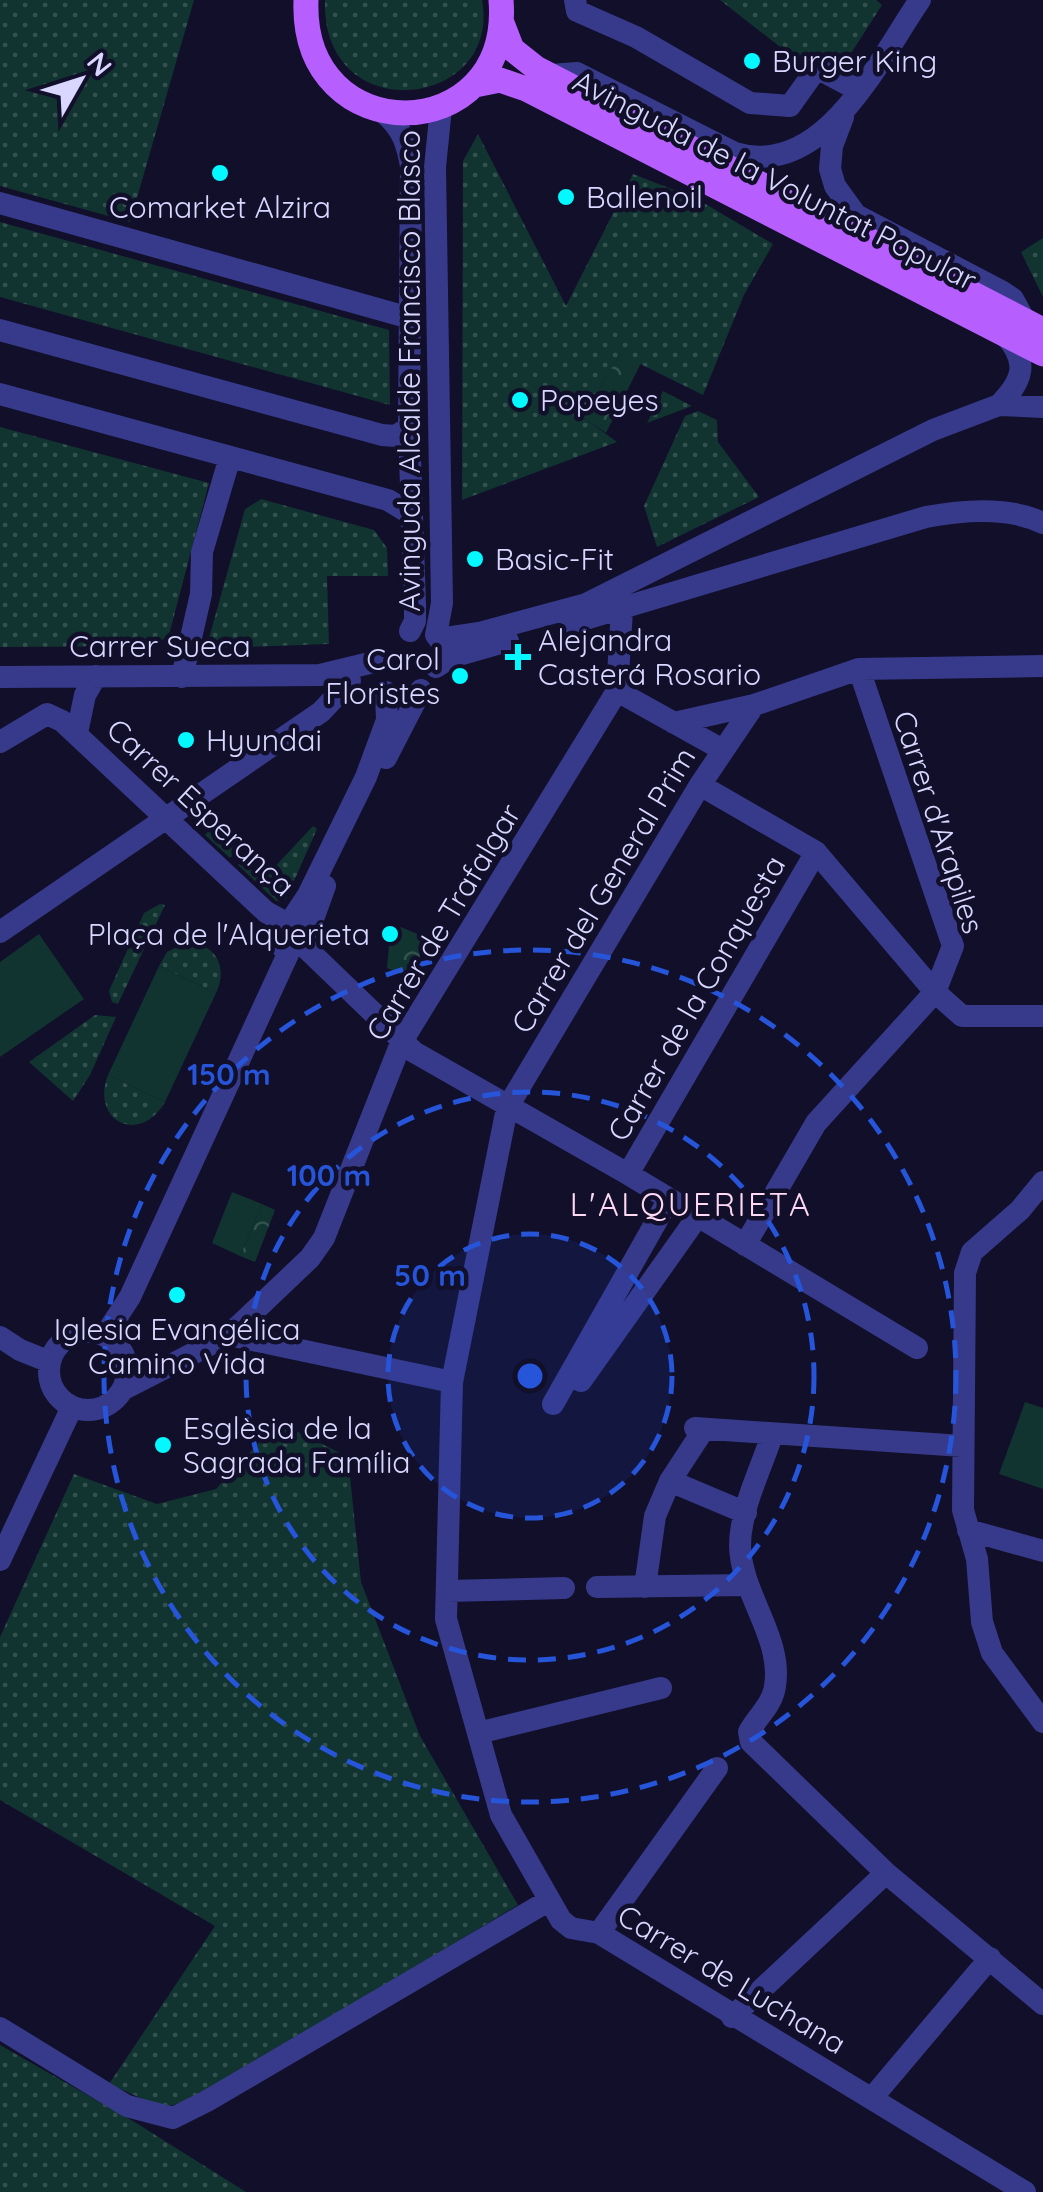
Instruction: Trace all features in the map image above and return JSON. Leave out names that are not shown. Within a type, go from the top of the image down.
[{"type":"main road","points":[[306,1],[306,32],[315,60],[332,84],[356,102],[384,113],[413,114],[441,108],[475,85],[494,56],[502,12]]},
{"type":"main road","name":"Avinguda de la Voluntat Popular","points":[[502,12],[512,49],[551,76],[1024,328],[1043,354]]},
{"type":"main road","name":"Avinguda de la Voluntat Popular","points":[[475,85],[500,80],[526,89],[1024,328]]},
{"type":"street","points":[[575,0],[577,11],[636,37],[750,103],[790,106],[817,68],[858,90]]},
{"type":"street","points":[[845,111],[920,0]]},
{"type":"street","name":"Avinguda de la Voluntat Popular","points":[[551,76],[577,73],[748,157],[775,156],[802,146],[817,138],[845,111]]},
{"type":"street","name":"Avinguda Alcalde Francisco Blasco","points":[[437,637],[442,603],[435,167],[441,108]]},
{"type":"street","name":"Avinguda de la Voluntat Popular","points":[[845,111],[832,146],[830,168],[834,186],[856,216],[1001,291],[1013,299],[1024,328]]},
{"type":"street","name":"Avinguda Alcalde Francisco Blasco","points":[[384,113],[406,140],[411,166],[410,428],[416,604],[410,631]]},
{"type":"street","points":[[0,204],[410,318]]},
{"type":"street","points":[[999,405],[1022,370],[1024,328]]},
{"type":"street","points":[[0,330],[367,431],[396,436],[410,428]]},
{"type":"street","points":[[0,394],[388,500],[412,514]]},
{"type":"street","points":[[105,1335],[130,1297],[366,777],[387,720],[382,660],[393,643],[422,628],[437,637],[466,636],[586,604],[934,430],[999,405],[1043,407]]},
{"type":"street","points":[[182,677],[201,594],[202,552],[230,457]]},
{"type":"street","points":[[296,936],[330,876],[421,690],[436,667],[452,656],[622,610],[926,517],[986,512],[1043,523]]},
{"type":"street","name":"Carrer de Trafalgar","points":[[126,1378],[159,1370],[230,1335],[310,1258],[324,1238],[402,1042],[616,691],[622,610]]},
{"type":"street","points":[[436,667],[437,637]]},
{"type":"street","name":"Carrer Sueca","points":[[320,676],[382,660]]},
{"type":"street","points":[[674,723],[754,704],[858,668],[1043,666]]},
{"type":"street","name":"Carrer d'Arapiles","points":[[746,1245],[816,1123],[935,992],[954,946],[858,668]]},
{"type":"street","name":"Carrer Esperança","points":[[96,676],[86,695],[78,733],[296,936],[402,1042],[507,1108],[628,1174],[917,1348]]},
{"type":"street","name":"Carrer Sueca","points":[[0,677],[320,676],[384,690]]},
{"type":"street","points":[[0,932],[321,712],[350,681]]},
{"type":"street","points":[[384,690],[397,700],[405,700],[421,690]]},
{"type":"street","points":[[616,691],[723,750]]},
{"type":"street","name":"Carrer del General Prim","points":[[507,1108],[700,785],[754,704]]},
{"type":"street","points":[[0,742],[47,714],[78,733]]},
{"type":"street","points":[[700,785],[816,852],[935,992],[962,1016],[1043,1016]]},
{"type":"street","name":"Carrer de la Conquesta","points":[[628,1174],[816,852]]},
{"type":"street","name":"Carrer de Luchana","points":[[507,1108],[452,1382],[446,1619],[501,1815],[548,1900],[571,1928],[599,1933],[1024,2192]]},
{"type":"street","points":[[1043,1182],[1020,1210],[972,1252],[968,1261],[962,1446],[962,1510],[977,1559],[985,1638],[1007,1676],[1043,1722]]},
{"type":"street","points":[[669,1199],[558,1404],[698,1216]]},
{"type":"street","points":[[71,1335],[105,1335],[121,1348],[126,1378],[116,1399],[96,1410],[72,1407],[53,1388],[50,1362],[61,1342],[71,1335]]},
{"type":"street","points":[[230,1335],[452,1382]]},
{"type":"street","points":[[0,1336],[20,1350],[50,1362]]},
{"type":"street","points":[[0,1560],[72,1407]]},
{"type":"street","points":[[644,1586],[655,1516],[700,1428],[962,1446]]},
{"type":"street","points":[[772,1435],[746,1513],[740,1546],[748,1585],[774,1652],[776,1686],[749,1732],[751,1742],[886,1873],[1043,2004]]},
{"type":"street","points":[[670,1481],[746,1513]]},
{"type":"street","points":[[968,1530],[1043,1551]]},
{"type":"street","points":[[597,1587],[748,1585]]},
{"type":"street","points":[[447,1590],[564,1588]]},
{"type":"street","points":[[478,1732],[661,1688]]},
{"type":"street","points":[[599,1933],[717,1768]]},
{"type":"street","points":[[732,2017],[886,1873]]},
{"type":"street","points":[[0,2028],[127,2106],[173,2118],[207,2102],[548,1900]]},
{"type":"street","points":[[872,2098],[990,1958]]},
{"type":"green space","points":[[0,0],[194,0],[130,222],[0,186]]},
{"type":"green space","points":[[325,0],[482,0],[481,37],[465,65],[440,83],[410,90],[378,86],[351,70],[331,42]]},
{"type":"green space","points":[[720,0],[876,0],[882,5],[830,86]]},
{"type":"green space","points":[[478,134],[566,306],[633,174],[697,199],[773,244],[744,295],[703,395],[620,354],[583,417],[617,442],[462,500],[463,161]]},
{"type":"green space","points":[[0,222],[389,330],[390,405],[0,297]]},
{"type":"green space","points":[[1043,238],[1043,297],[1021,252]]},
{"type":"green space","points":[[620,354],[641,363],[606,433],[583,417]]},
{"type":"green space","points":[[663,391],[692,406],[647,423]]},
{"type":"green space","points":[[698,411],[717,420],[718,442],[759,497],[657,547],[644,506],[685,416]]},
{"type":"green space","points":[[0,427],[209,483],[169,635],[154,646],[0,647]]},
{"type":"green space","points":[[261,499],[374,530],[387,548],[388,576],[327,576],[329,644],[219,648],[209,638],[245,509]]},
{"type":"green space","points":[[214,825],[239,849],[230,858],[205,835]]},
{"type":"green space","points":[[313,826],[317,829],[286,899],[276,901],[238,865],[247,856],[268,874]]},
{"type":"green space","points":[[165,905],[118,1004],[112,1002],[109,991],[144,913]]},
{"type":"green space","points":[[391,923],[422,936],[417,980],[387,968]]},
{"type":"green space","points":[[39,934],[84,999],[0,1057],[0,962]]},
{"type":"green space","points":[[187,942],[206,947],[217,959],[221,975],[216,993],[159,966],[167,952]]},
{"type":"green space","points":[[159,966],[216,993],[165,1102],[108,1075]]},
{"type":"green space","points":[[95,1015],[116,1017],[90,1075],[73,1101],[29,1062]]},
{"type":"green space","points":[[108,1075],[165,1102],[143,1123],[120,1122],[106,1105]]},
{"type":"green space","points":[[232,1192],[262,1204],[240,1256],[212,1243]]},
{"type":"green space","points":[[262,1204],[275,1210],[255,1262],[240,1256]]},
{"type":"green space","points":[[1025,1402],[1043,1408],[1043,1489],[999,1474]]},
{"type":"green space","points":[[278,1422],[348,1457],[361,1582],[420,1736],[518,1905],[199,2097],[163,2108],[109,2084],[215,1926],[0,1800],[0,1637],[74,1474],[157,1504],[216,1489]]},
{"type":"green space","points":[[0,2045],[133,2121],[246,2192],[0,2192]]},
{"type":"place","name":"Burger King","points":[[752,61]]},
{"type":"place","name":"Comarket Alzira","points":[[220,173]]},
{"type":"place","name":"Ballenoil","points":[[566,197]]},
{"type":"place","name":"Popeyes","points":[[520,400]]},
{"type":"place","name":"Basic-Fit","points":[[475,559]]},
{"type":"place","name":"Alejandra Casterá Rosario","points":[[518,657]]},
{"type":"place","name":"Carol Floristes","points":[[460,676]]},
{"type":"place","name":"Hyundai","points":[[186,740]]},
{"type":"place","name":"Plaça de l'Alquerieta","points":[[390,934]]},
{"type":"place","name":"Iglesia Evangélica Camino Vida","points":[[177,1295]]},
{"type":"place","name":"Esglèsia de la Sagrada Família","points":[[163,1445]]},
{"type":"district","name":"L'ALQUERIETA","points":[[691,1204]]}]
